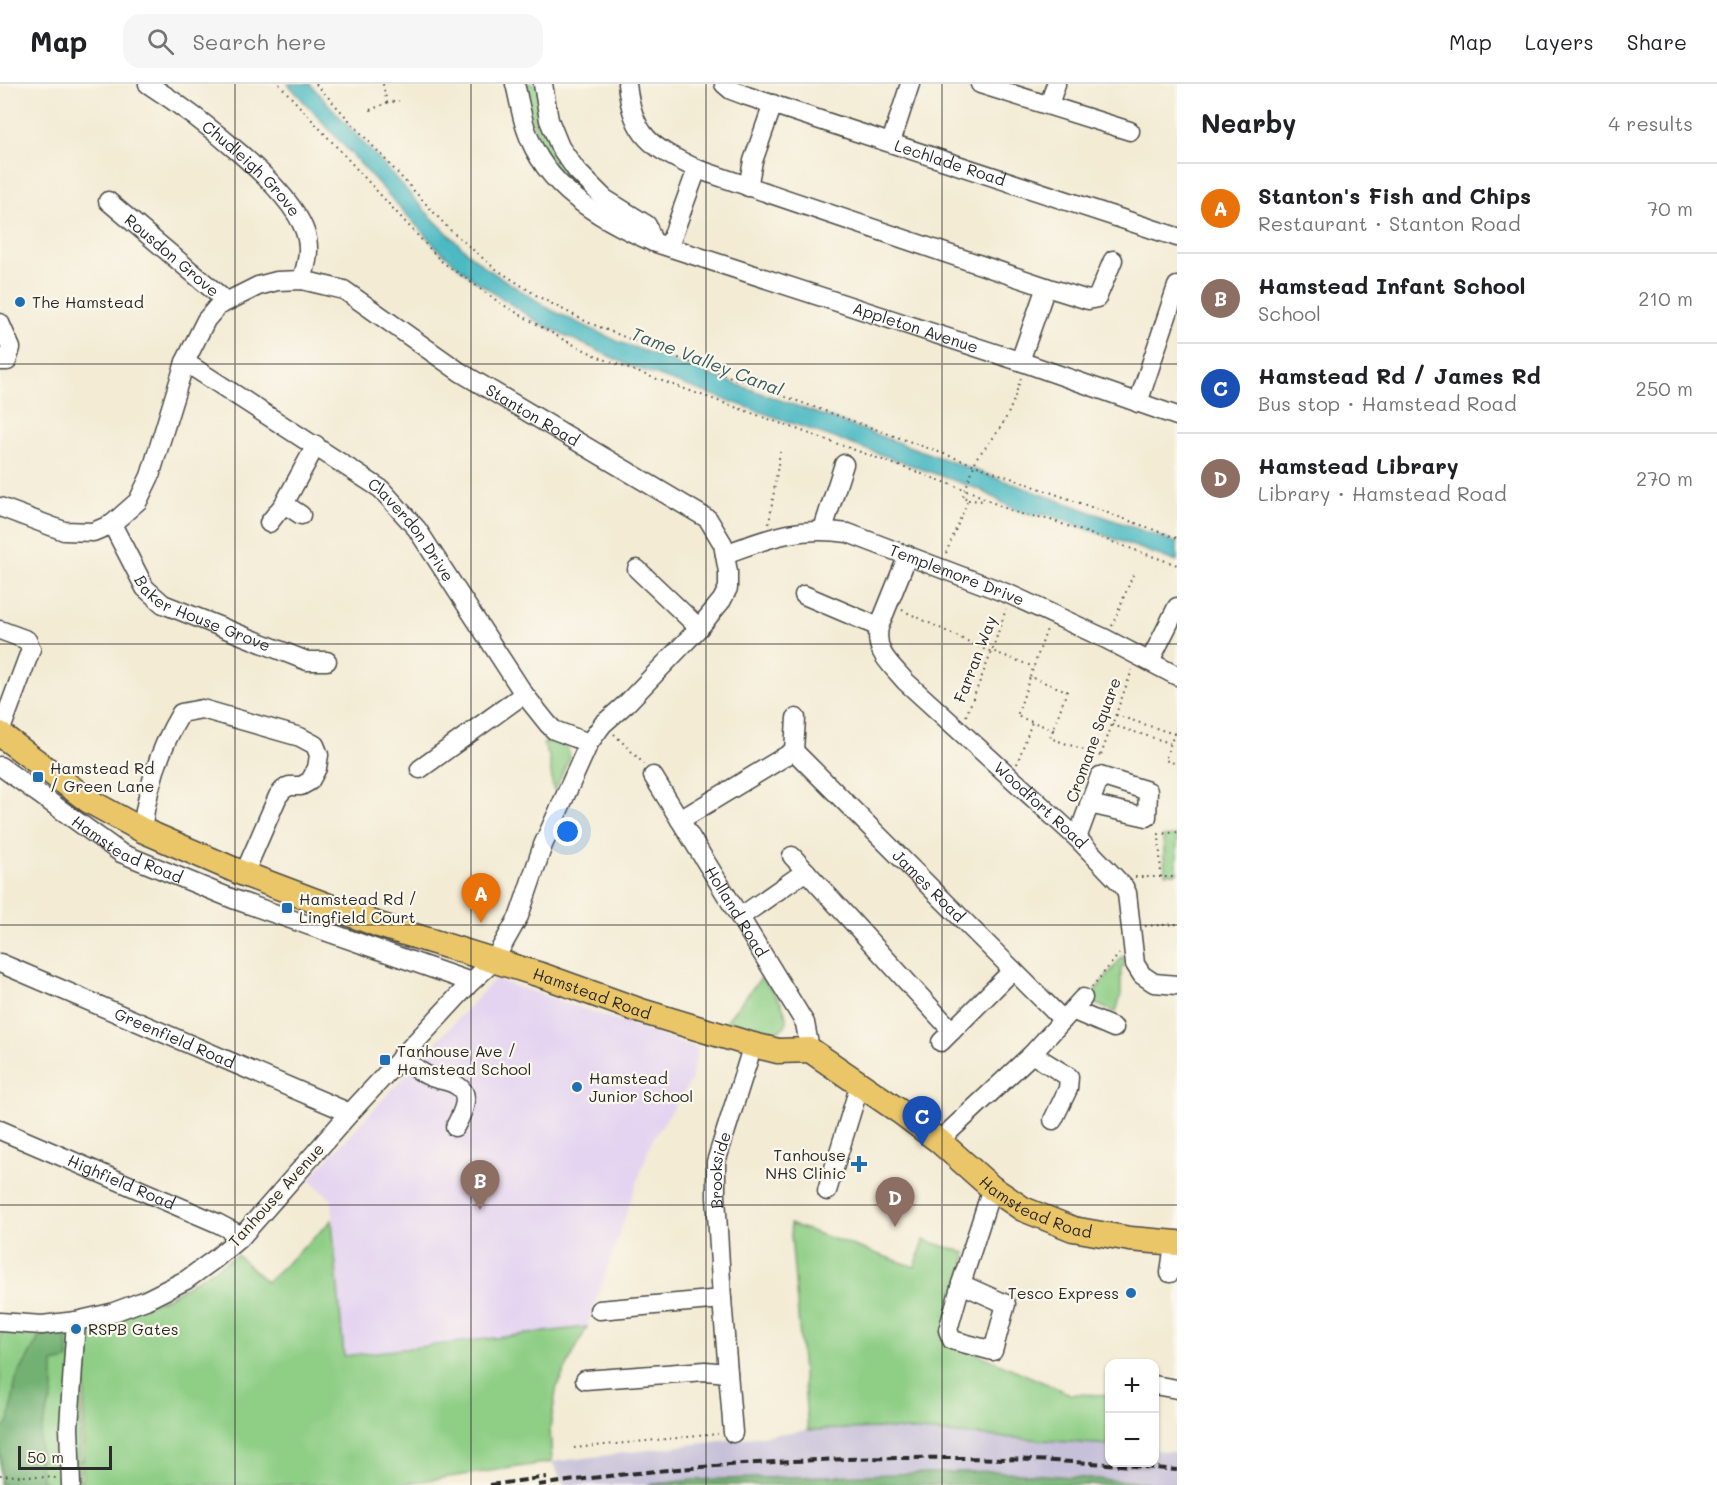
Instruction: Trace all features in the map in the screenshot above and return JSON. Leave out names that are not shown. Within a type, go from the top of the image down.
[{"type":"main road","name":"Hamstead Road","points":[[0,733],[89,801],[142,830],[244,874],[379,926],[544,976],[641,1011],[753,1045],[778,1051],[810,1050],[939,1142],[992,1188],[1023,1209],[1073,1229],[1130,1239],[1175,1243]]},
{"type":"street","name":"Chudleigh Grove","points":[[148,84],[241,153],[298,216],[307,237],[309,254],[302,280]]},
{"type":"street","name":"Appleton Avenue","points":[[515,84],[525,129],[534,149],[563,188],[583,206],[617,227],[661,244],[1022,362],[1177,416]]},
{"type":"street","points":[[543,84],[549,120],[566,155],[605,199],[646,225],[661,244],[698,169]]},
{"type":"street","points":[[627,84],[631,111],[641,133],[657,148],[698,169],[1088,300],[1097,298],[1113,260]]},
{"type":"street","name":"Lechlade Road","points":[[724,84],[731,90],[1177,237]]},
{"type":"street","points":[[891,142],[910,84]]},
{"type":"street","points":[[980,84],[1130,131]]},
{"type":"street","points":[[1049,105],[1056,84]]},
{"type":"street","points":[[748,187],[753,161],[773,104]]},
{"type":"street","name":"Rousdon Grove","points":[[117,201],[226,301]]},
{"type":"street","name":"Stanton Road","points":[[0,507],[64,531],[93,532],[112,524],[138,501],[150,476],[185,362],[206,320],[218,306],[226,301],[277,281],[302,280],[344,290],[460,372],[708,519],[718,534],[725,554],[728,588],[722,600],[699,628],[627,703],[603,724],[589,743],[543,845],[519,916],[493,962]]},
{"type":"street","points":[[1138,403],[1177,286]]},
{"type":"street","points":[[1022,362],[1046,287]]},
{"type":"street","points":[[0,323],[11,348],[6,361],[0,361]]},
{"type":"street","name":"Claverdon Drive","points":[[185,362],[381,489],[417,529],[524,694],[554,730],[589,743]]},
{"type":"street","points":[[269,523],[284,504],[316,445]]},
{"type":"street","points":[[823,529],[844,464]]},
{"type":"street","points":[[284,504],[301,515]]},
{"type":"street","name":"Baker House Grove","points":[[112,524],[145,588],[163,604],[308,661],[327,661]]},
{"type":"street","name":"Templemore Drive","points":[[725,554],[767,539],[800,531],[823,529],[855,535],[1011,595],[1106,639],[1177,676]]},
{"type":"street","points":[[804,595],[879,627],[908,555]]},
{"type":"street","points":[[640,580],[699,628]]},
{"type":"street","points":[[1144,659],[1177,607]]},
{"type":"street","name":"Woodfort Road","points":[[879,627],[877,640],[882,654],[905,681],[1077,838],[1124,887]]},
{"type":"street","points":[[0,630],[27,640],[31,649],[0,733]]},
{"type":"street","points":[[426,759],[524,694]]},
{"type":"street","points":[[142,830],[155,774],[173,727],[181,713],[202,709],[300,737],[315,745],[319,755],[317,768],[310,781],[302,786],[289,786],[278,796],[244,874]]},
{"type":"street","points":[[680,820],[794,751],[796,718]]},
{"type":"street","name":"James Road","points":[[794,751],[1013,970],[1073,1009]]},
{"type":"street","name":"Hamstead Road","points":[[0,766],[121,853],[233,899],[471,982]]},
{"type":"street","name":"Holland Road","points":[[654,776],[805,1023],[810,1050]]},
{"type":"street","points":[[1077,838],[1089,804]]},
{"type":"street","points":[[792,856],[947,1037],[1013,970]]},
{"type":"street","points":[[743,915],[806,872]]},
{"type":"street","points":[[1124,887],[1127,893],[1136,964],[1142,975],[1154,983],[1177,985]]},
{"type":"street","name":"Tanhouse Avenue","points":[[0,1322],[42,1325],[76,1321],[128,1307],[186,1280],[242,1236],[401,1056],[493,962]]},
{"type":"street","name":"Greenfield Road","points":[[0,963],[350,1113]]},
{"type":"street","points":[[939,1142],[1032,1054],[1073,1009],[1114,1028]]},
{"type":"street","name":"Brookside","points":[[733,1433],[722,1299],[716,1162],[753,1045]]},
{"type":"street","points":[[1032,1054],[1069,1077],[1068,1089],[1053,1120]]},
{"type":"street","points":[[401,1056],[421,1072],[457,1085],[464,1093],[466,1099],[455,1127]]},
{"type":"street","points":[[827,1191],[860,1084]]},
{"type":"street","name":"Highfield Road","points":[[0,1130],[217,1223],[242,1236]]},
{"type":"street","points":[[961,1284],[992,1188]]},
{"type":"street","points":[[1170,1273],[1175,1243]]},
{"type":"street","points":[[609,1303],[722,1299]]},
{"type":"street","points":[[71,1481],[69,1427],[76,1321]]},
{"type":"street","points":[[585,1380],[705,1371],[728,1373]]},
{"type":"street","points":[[1159,1386],[1177,1389]]},
{"type":"path","points":[[279,84],[441,261],[500,303],[562,339],[601,358],[961,488],[1006,509],[1032,518],[1048,519],[1177,565]]},
{"type":"path","points":[[316,84],[449,229],[493,267],[539,297],[587,322],[667,354],[1177,538]]},
{"type":"path","points":[[383,84],[387,103]]},
{"type":"path","points":[[370,110],[399,101]]},
{"type":"path","points":[[989,501],[968,500],[963,496],[977,458],[999,433],[1012,408],[1022,362]]},
{"type":"path","points":[[767,539],[780,452]]},
{"type":"path","points":[[940,567],[968,500]]},
{"type":"path","points":[[1106,639],[1133,575]]},
{"type":"path","name":"Farran Way","points":[[960,730],[992,651],[1011,595]]},
{"type":"path","points":[[889,604],[924,618],[988,651],[1034,667]]},
{"type":"path","points":[[1030,677],[1067,691],[1054,729],[1017,716],[1030,677],[1052,614]]},
{"type":"path","name":"Cromane Square","points":[[1054,729],[1050,738],[1101,756],[1116,714],[1144,659]]},
{"type":"path","points":[[1116,714],[1174,734]]},
{"type":"path","points":[[1012,779],[1032,722]]},
{"type":"path","points":[[603,724],[637,755],[654,776]]},
{"type":"path","points":[[1112,725],[1171,743]]},
{"type":"path","points":[[1177,726],[1165,760],[1177,764]]},
{"type":"path","points":[[1161,877],[1159,834],[1177,832]]},
{"type":"path","points":[[1124,887],[1134,877],[1177,877]]},
{"type":"path","points":[[1073,1009],[1131,932],[1177,924]]},
{"type":"path","points":[[574,1448],[733,1433]]},
{"type":"path","points":[[0,1475],[71,1481]]},
{"type":"shaded area","points":[[495,979],[697,1048],[691,1081],[651,1142],[587,1327],[344,1356],[332,1200],[309,1179]]},
{"type":"shaded area","points":[[879,1428],[1105,1445],[1105,1467],[1159,1467],[1159,1450],[1177,1452],[1177,1484],[993,1471],[693,1480],[646,1485],[564,1485],[552,1462],[808,1430]]},
{"type":"green space","points":[[521,84],[539,84],[562,158],[638,224],[578,192],[553,165],[538,140]]},
{"type":"green space","points":[[552,740],[567,746],[570,757],[555,790],[549,756],[543,744]]},
{"type":"green space","points":[[1177,836],[1177,873],[1165,873],[1163,837]]},
{"type":"green space","points":[[1123,956],[1125,966],[1121,968],[1121,994],[1116,1013],[1094,1003],[1088,1012],[1081,1008]]},
{"type":"green space","points":[[761,978],[779,1000],[785,1013],[785,1026],[772,1032],[764,1033],[749,1029],[727,1020]]},
{"type":"green space","points":[[332,1220],[344,1356],[587,1327],[557,1386],[550,1428],[552,1462],[394,1485],[82,1485],[87,1327],[167,1298],[237,1255],[267,1282]]},
{"type":"green space","points":[[790,1224],[915,1267],[924,1240],[966,1253],[948,1341],[1070,1394],[1105,1395],[1105,1445],[879,1428],[808,1430]]},
{"type":"green space","points":[[0,1328],[40,1336],[67,1329],[81,1329],[83,1368],[79,1485],[0,1485]]},
{"type":"green space","points":[[67,1329],[68,1360],[53,1363],[53,1394],[40,1434],[39,1459],[42,1479],[52,1485],[0,1485],[0,1431],[9,1422],[16,1379],[40,1336]]},
{"type":"green space","points":[[993,1471],[1177,1485],[646,1485],[693,1480]]},
{"type":"water","points":[[288,84],[310,84],[430,216],[467,252],[486,268],[551,310],[619,342],[1177,543],[1177,562],[1049,515],[1020,511],[981,490],[628,365],[541,324],[474,280],[436,247]]},
{"type":"railway","points":[[538,1485],[697,1467],[857,1459],[1017,1459],[1177,1470]]},
{"type":"railway","points":[[490,1485],[547,1477]]},
{"type":"place","name":"The Hamstead","points":[[20,302]]},
{"type":"place","name":"Hamstead Rd / Green Lane","points":[[38,777]]},
{"type":"place","name":"Hamstead Rd / Lingfield Court","points":[[287,908]]},
{"type":"place","name":"Stanton's Fish and Chips","points":[[481,923]]},
{"type":"place","name":"Tanhouse Ave / Hamstead School","points":[[385,1060]]},
{"type":"place","name":"Hamstead Junior School","points":[[577,1087]]},
{"type":"place","name":"Hamstead Rd / James Rd","points":[[922,1146]]},
{"type":"place","name":"Tanhouse NHS Clinic","points":[[859,1164]]},
{"type":"place","name":"Hamstead Infant School","points":[[480,1210]]},
{"type":"place","name":"Hamstead Library","points":[[895,1227]]},
{"type":"place","name":"Tesco Express","points":[[1131,1293]]},
{"type":"place","name":"RSPB Gates","points":[[76,1329]]},
{"type":"water label","name":"Tame Valley Canal","points":[[707,362]]}]
